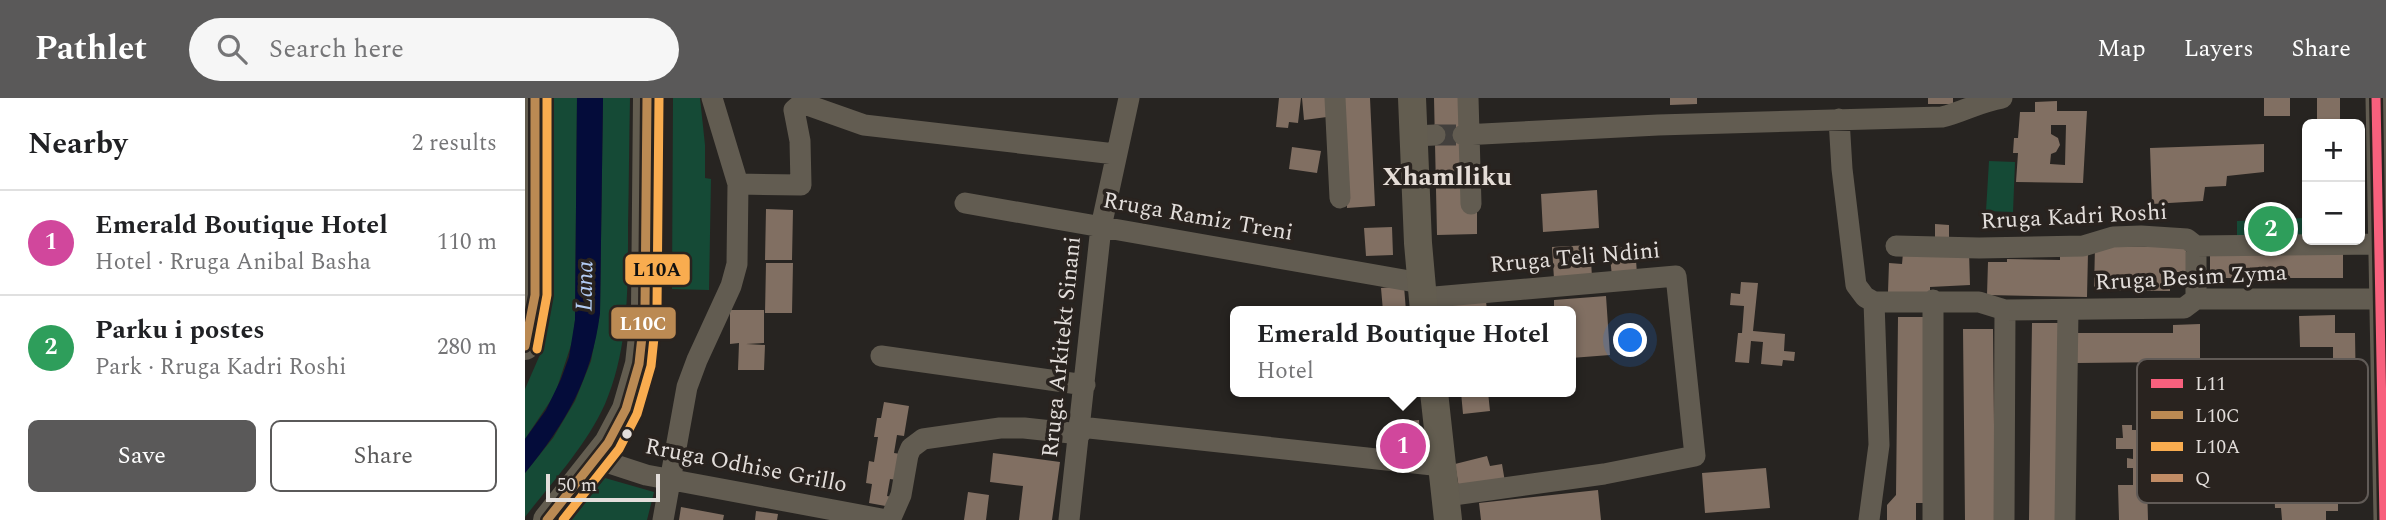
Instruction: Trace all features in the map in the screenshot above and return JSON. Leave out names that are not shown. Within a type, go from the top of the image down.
[{"type":"main road","points":[[525,346],[535,295],[535,98]]},
{"type":"main road","points":[[547,520],[597,459],[618,427],[633,388],[643,338],[647,98]]},
{"type":"main road","points":[[1412,98],[1424,136],[1422,298]]},
{"type":"main road","points":[[1435,397],[1447,508]]},
{"type":"street","points":[[663,520],[687,387],[731,286],[737,264],[737,184],[712,98]]},
{"type":"street","name":"Rruga Arkitekt Sinani","points":[[1069,520],[1101,227],[1129,98]]},
{"type":"street","points":[[1335,98],[1340,198]]},
{"type":"street","points":[[1468,98],[1466,135],[1471,204]]},
{"type":"street","points":[[1466,135],[1839,119],[1905,107],[1942,117],[1963,112],[1988,100],[2002,98]]},
{"type":"street","points":[[2379,100],[2378,244],[2384,520]]},
{"type":"street","points":[[737,184],[801,185],[800,141],[794,117],[794,110],[801,103],[864,125],[1115,154]]},
{"type":"street","points":[[1839,119],[1842,169],[1856,285],[1865,297],[1874,302],[1933,300],[1933,520]]},
{"type":"street","name":"Rruga Ramiz Treni","points":[[965,203],[1101,227],[1422,298]]},
{"type":"street","name":"Rruga Kadri Roshi","points":[[1896,246],[2083,246],[2113,237],[2141,236],[2187,239],[2196,246],[2378,244]]},
{"type":"street","points":[[2196,246],[2196,299]]},
{"type":"street","name":"Rruga Teli Ndini","points":[[1422,298],[1676,276],[1695,456],[1447,508]]},
{"type":"street","name":"Rruga Besim Zyma","points":[[1933,300],[1979,302],[2005,310],[2068,310],[2183,308],[2196,299],[2379,299]]},
{"type":"street","points":[[1870,520],[1879,444],[1874,302]]},
{"type":"street","points":[[2004,520],[2005,310]]},
{"type":"street","points":[[2065,520],[2068,310]]},
{"type":"street","points":[[881,356],[1085,385]]},
{"type":"street","name":"Rruga Odhise Grillo","points":[[597,459],[646,475],[833,515],[889,520],[901,495],[911,448],[923,439],[1000,428],[1080,430],[1442,466]]},
{"type":"green space","points":[[552,98],[577,98],[575,320],[573,339],[555,394],[525,439],[525,389],[542,350],[550,289]]},
{"type":"green space","points":[[603,98],[630,98],[627,294],[619,361],[605,404],[588,434],[525,517],[525,473],[553,438],[575,401],[591,361],[600,313]]},
{"type":"green space","points":[[673,98],[700,98],[705,178],[711,179],[709,290],[672,289]]},
{"type":"green space","points":[[1989,161],[2015,162],[2013,212],[1986,211]]},
{"type":"green space","points":[[2302,218],[2302,237],[2237,239],[2237,221]]},
{"type":"green space","points":[[605,478],[654,492],[647,520],[571,520]]},
{"type":"water","name":"Lana","points":[[577,98],[603,98],[600,313],[591,358],[575,399],[553,436],[525,473],[525,439],[546,410],[561,379],[569,357],[575,320]]},
{"type":"building","points":[[1279,98],[1301,98],[1298,123],[1289,122],[1288,128],[1276,127]]},
{"type":"building","points":[[1302,98],[1326,98],[1327,117],[1304,120]]},
{"type":"building","points":[[1342,98],[1370,98],[1375,206],[1347,208]]},
{"type":"building","points":[[1434,98],[1462,98],[1477,212],[1477,234],[1437,235]]},
{"type":"building","points":[[1670,98],[1697,98],[1697,104],[1670,105]]},
{"type":"building","points":[[1928,98],[1953,98],[1953,104],[1928,104]]},
{"type":"building","points":[[2264,98],[2290,98],[2290,116],[2264,116]]},
{"type":"building","points":[[2317,98],[2340,98],[2340,119],[2317,119]]},
{"type":"building","points":[[2057,101],[2057,111],[2087,111],[2083,183],[2016,182],[2018,153],[2013,153],[2014,138],[2018,138],[2020,112],[2035,112],[2035,102]],"holes":[[[2051,125],[2066,125],[2065,165],[2050,164],[2051,154],[2056,152],[2060,145],[2058,138],[2051,134]]]},
{"type":"building","points":[[2264,144],[2264,172],[2227,176],[2226,186],[2205,187],[2203,201],[2152,204],[2150,148]]},
{"type":"building","points":[[1292,147],[1321,151],[1317,173],[1289,169]]},
{"type":"building","points":[[1597,190],[1599,228],[1543,232],[1541,194]]},
{"type":"building","points":[[766,209],[793,210],[792,260],[765,260]]},
{"type":"building","points":[[1935,224],[1949,225],[1949,240],[1935,240]]},
{"type":"building","points":[[1392,227],[1393,255],[1366,256],[1364,228]]},
{"type":"building","points":[[1590,245],[1592,277],[1554,279],[1552,247]]},
{"type":"building","points":[[1635,246],[1637,274],[1612,276],[1609,248]]},
{"type":"building","points":[[2095,246],[2186,247],[2186,272],[2170,272],[2170,291],[2094,290]]},
{"type":"building","points":[[1969,250],[1970,285],[1930,287],[1930,294],[1888,292],[1889,263],[1902,264],[1903,253]]},
{"type":"building","points":[[2060,253],[2088,253],[2087,297],[1987,295],[1988,262],[2007,262],[2007,259],[2060,260]]},
{"type":"building","points":[[2343,254],[2343,278],[2210,278],[2210,255]]},
{"type":"building","points":[[766,263],[793,263],[792,313],[765,313]]},
{"type":"building","points":[[1741,282],[1758,283],[1753,331],[1785,334],[1784,351],[1795,352],[1794,361],[1783,360],[1782,366],[1761,364],[1763,342],[1751,341],[1749,363],[1735,362],[1738,333],[1742,333],[1744,306],[1730,305],[1731,293],[1740,294]]},
{"type":"building","points":[[1404,286],[1406,306],[1383,306],[1381,288]]},
{"type":"building","points":[[1606,296],[1610,355],[1576,358],[1576,306],[1554,306],[1554,300]]},
{"type":"building","points":[[1486,301],[1486,306],[1452,306]]},
{"type":"building","points":[[730,310],[764,310],[764,343],[746,344],[765,345],[764,370],[738,370],[739,343],[730,344]]},
{"type":"building","points":[[2335,315],[2335,333],[2355,333],[2355,359],[2333,359],[2333,347],[2300,347],[2299,316]]},
{"type":"building","points":[[1898,317],[1929,317],[1927,503],[1916,503],[1916,520],[1887,520],[1887,505],[1896,495]]},
{"type":"building","points":[[2032,323],[2059,323],[2062,520],[2029,520]]},
{"type":"building","points":[[2200,324],[2200,359],[2077,363],[2077,333],[2173,333],[2173,325]]},
{"type":"building","points":[[1963,329],[1993,329],[1995,520],[1965,520]]},
{"type":"building","points":[[1461,397],[1489,397],[1490,411],[1463,414]]},
{"type":"building","points":[[884,402],[909,406],[904,436],[897,435],[894,453],[901,454],[897,480],[890,479],[887,496],[892,497],[891,507],[869,503],[872,484],[866,483],[869,461],[874,462],[878,437],[874,437],[877,418],[881,418]]},
{"type":"building","points":[[1419,420],[1421,455],[1387,457],[1386,433],[1399,432],[1398,422]]},
{"type":"building","points":[[2122,425],[2132,425],[2132,430],[2137,430],[2137,503],[2148,503],[2148,520],[2119,520],[2118,485],[2133,485],[2133,468],[2127,468],[2127,458],[2133,459],[2133,449],[2116,449],[2116,438],[2123,438]]},
{"type":"building","points":[[993,453],[1060,462],[1052,520],[1019,520],[1023,486],[990,482]]},
{"type":"building","points":[[1487,456],[1490,466],[1502,464],[1505,482],[1459,488],[1455,464]]},
{"type":"building","points":[[1766,468],[1770,508],[1705,513],[1702,473]]},
{"type":"building","points":[[1598,490],[1601,520],[1481,520],[1479,503]]},
{"type":"building","points":[[968,492],[989,495],[986,520],[964,520]]},
{"type":"building","points":[[2275,503],[2360,503],[2338,504],[2338,511],[2326,511],[2326,520],[2282,520],[2281,508],[2275,508]]},
{"type":"building","points":[[681,507],[724,515],[723,520],[679,520]]},
{"type":"building","points":[[756,511],[778,514],[777,520],[755,520]]},
{"type":"tunnel","points":[[1435,135],[1463,135]]},
{"type":"transit line","name":"L10C","points":[[525,346],[535,295],[535,98]]},
{"type":"transit line","name":"L10A","points":[[537,349],[547,295],[547,98]]},
{"type":"transit line","name":"L10C","points":[[547,520],[608,443],[626,409],[639,364],[645,309],[647,98]]},
{"type":"transit line","name":"L10A","points":[[563,520],[619,449],[637,414],[651,366],[657,309],[659,98]]},
{"type":"transit line","name":"Q","points":[[2376,98],[2384,520]]},
{"type":"place","name":"Parku i postes","points":[[2271,229]]},
{"type":"place","name":"Emerald Boutique Hotel","points":[[1403,446]]},
{"type":"district","name":"Xhamlliku","points":[[1447,177]]}]
